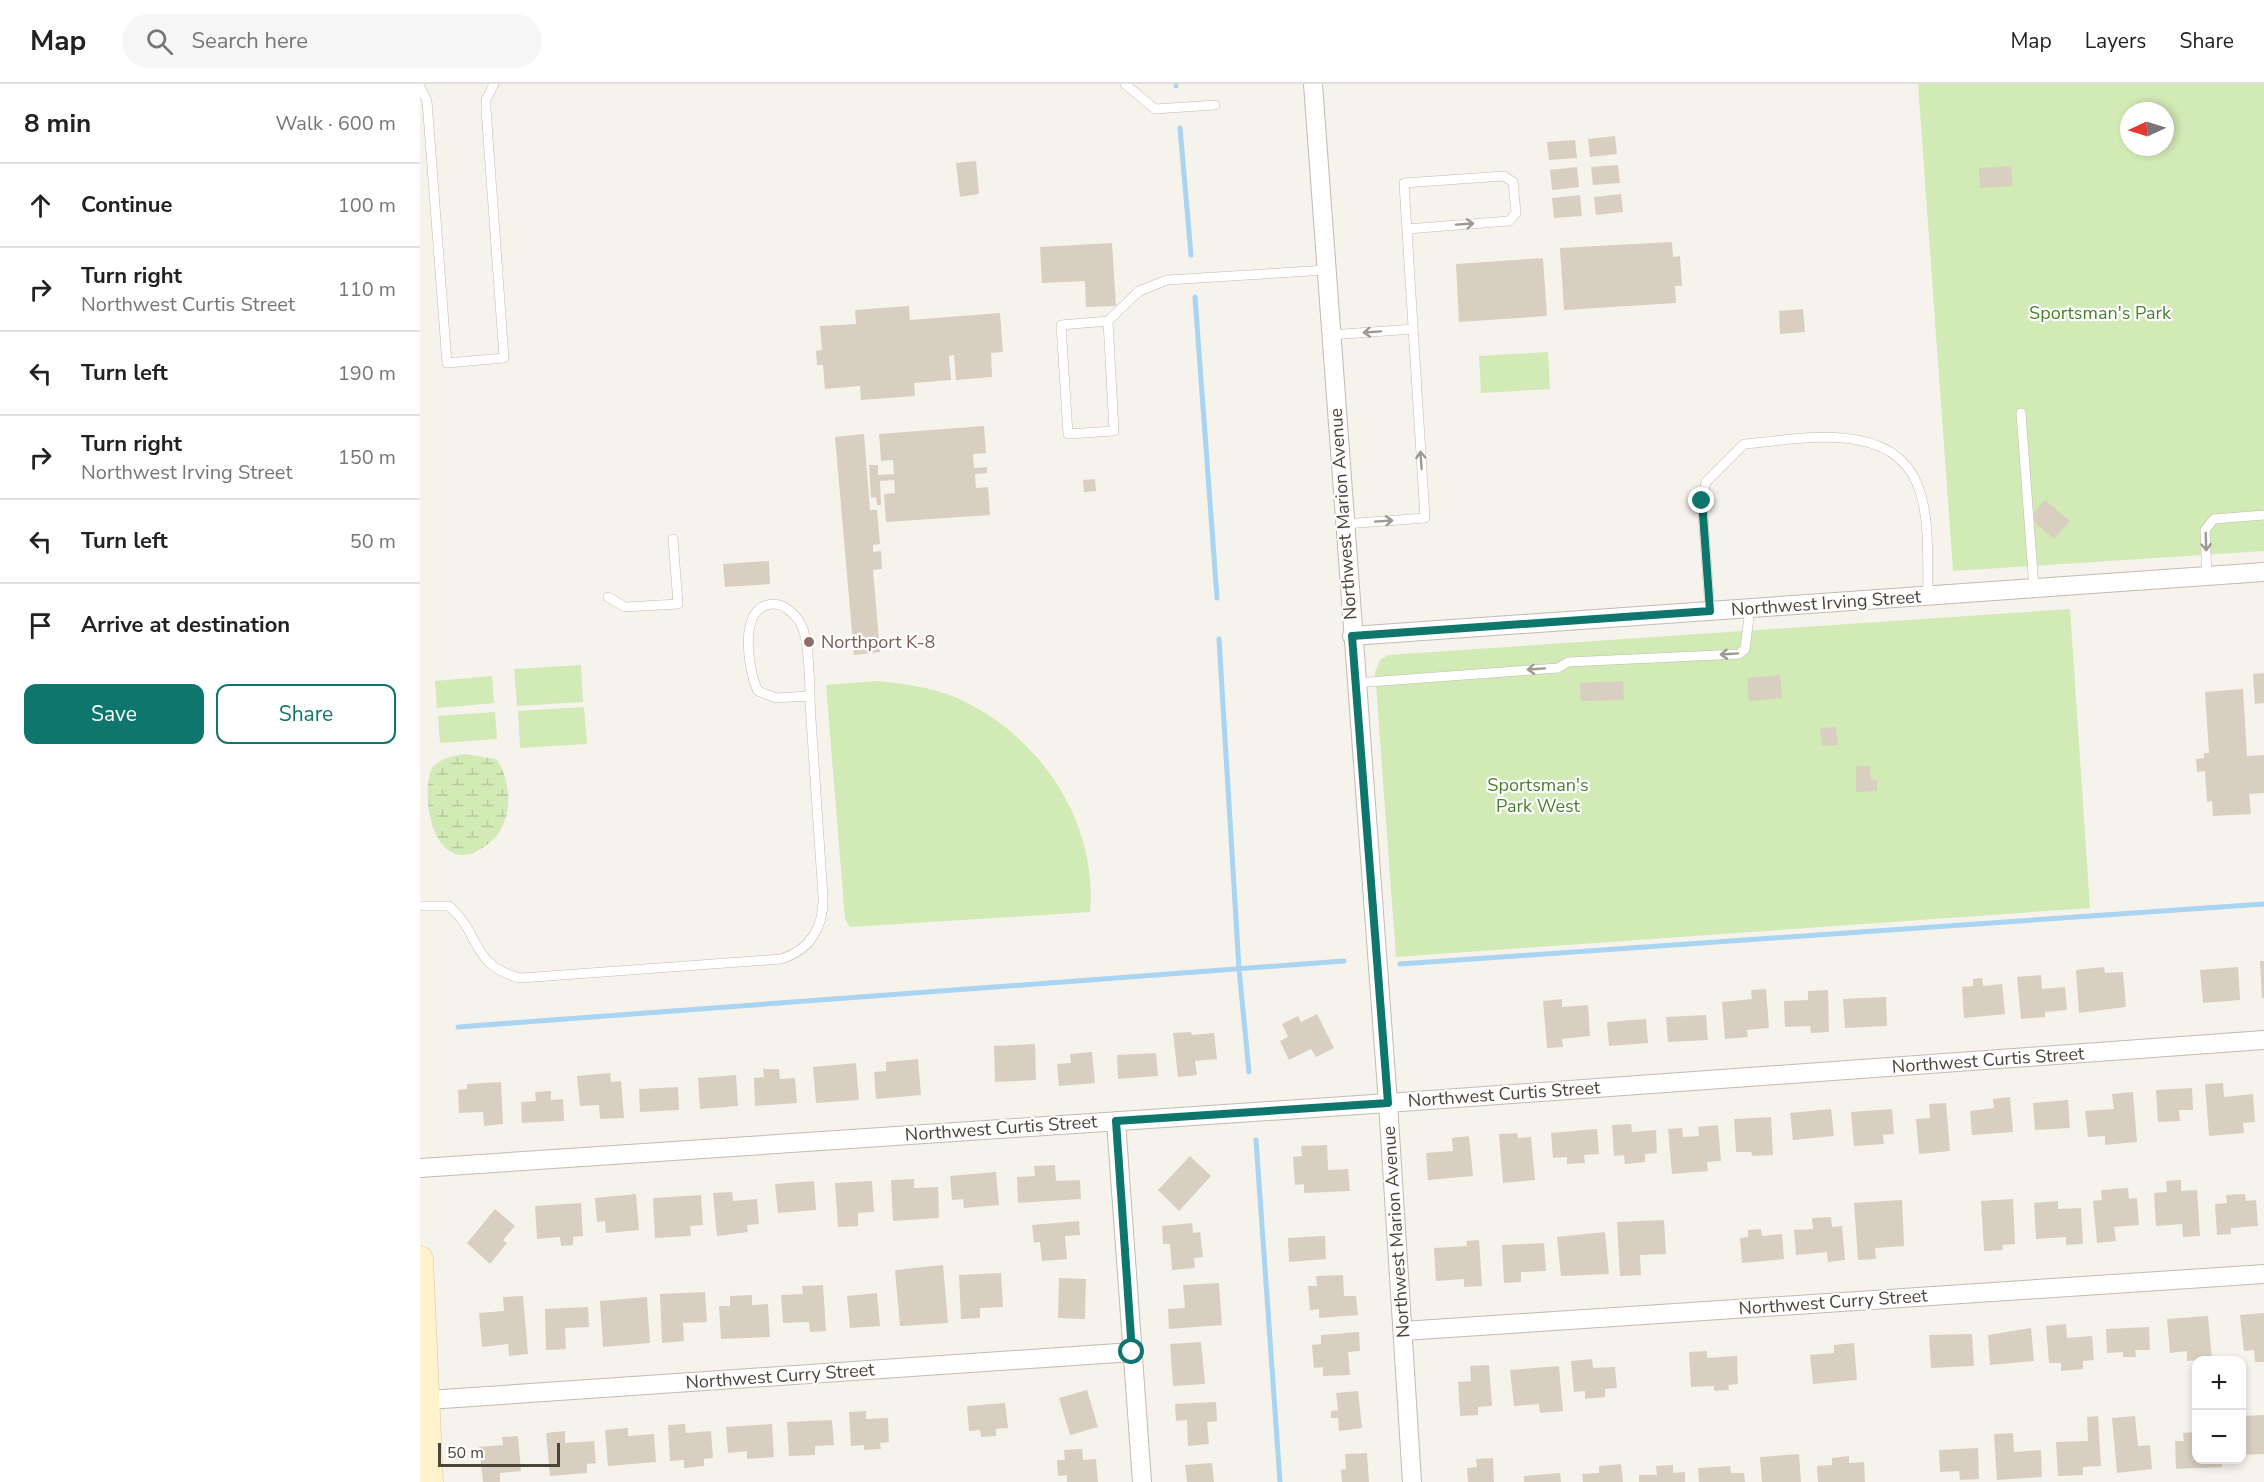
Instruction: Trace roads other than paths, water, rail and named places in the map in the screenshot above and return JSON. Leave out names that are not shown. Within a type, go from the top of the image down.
[{"type":"street","name":"Northwest Marion Avenue","points":[[1313,84],[1355,683],[1388,1103],[1412,1482]]},
{"type":"street","name":"Northwest Irving Street","points":[[1352,636],[2264,572]]},
{"type":"street","name":"Northwest Curtis Street","points":[[420,1168],[1388,1103],[2264,1040]]},
{"type":"street","points":[[1116,1121],[1142,1482]]},
{"type":"street","points":[[420,1258],[430,1482]]},
{"type":"street","name":"Northwest Curry Street","points":[[1402,1331],[2264,1274]]},
{"type":"street","name":"Northwest Curry Street","points":[[428,1400],[1132,1352]]},
{"type":"lane","points":[[420,87],[427,101],[447,363],[504,358],[486,109],[486,100],[494,84]]},
{"type":"lane","points":[[1125,84],[1155,109],[1215,105]]},
{"type":"lane","points":[[1344,524],[1425,518],[1404,183],[1504,176],[1513,182],[1516,213],[1509,221],[1407,229]]},
{"type":"lane","points":[[1108,321],[1114,431],[1068,434],[1061,325],[1108,321],[1139,291],[1167,280],[1326,270]]},
{"type":"lane","points":[[1330,335],[1413,329]]},
{"type":"lane","points":[[2021,413],[2034,588]]},
{"type":"lane","points":[[1710,611],[1702,501],[1706,482],[1744,444],[1839,437],[1876,444],[1895,456],[1912,474],[1921,494],[1925,518],[1929,596]]},
{"type":"lane","points":[[2207,576],[2205,530],[2214,519],[2264,515]]},
{"type":"lane","points":[[608,597],[625,607],[678,604],[673,539]]},
{"type":"lane","points":[[420,906],[449,906],[461,916],[483,957],[495,968],[521,978],[781,959],[794,955],[807,945],[816,933],[824,910],[810,696],[806,638],[801,622],[792,612],[778,604],[758,609],[751,619],[749,632],[753,681],[758,691],[776,698],[810,696]]},
{"type":"lane","points":[[1355,683],[1558,668],[1568,662],[1739,654],[1745,649],[1750,609]]},
{"type":"waterway","points":[[1180,128],[1191,255]]},
{"type":"waterway","points":[[1195,297],[1217,598]]},
{"type":"waterway","points":[[1219,639],[1239,969],[1249,1072]]},
{"type":"waterway","points":[[1400,964],[2264,904]]},
{"type":"waterway","points":[[458,1027],[1344,961]]},
{"type":"waterway","points":[[1256,1140],[1280,1482]]},
{"type":"place","name":"Northport K-8","points":[[809,642]]},
{"type":"park label","name":"Sportsman's Park","points":[[2100,313]]},
{"type":"park label","name":"Sportsman's Park West","points":[[1538,795]]}]
